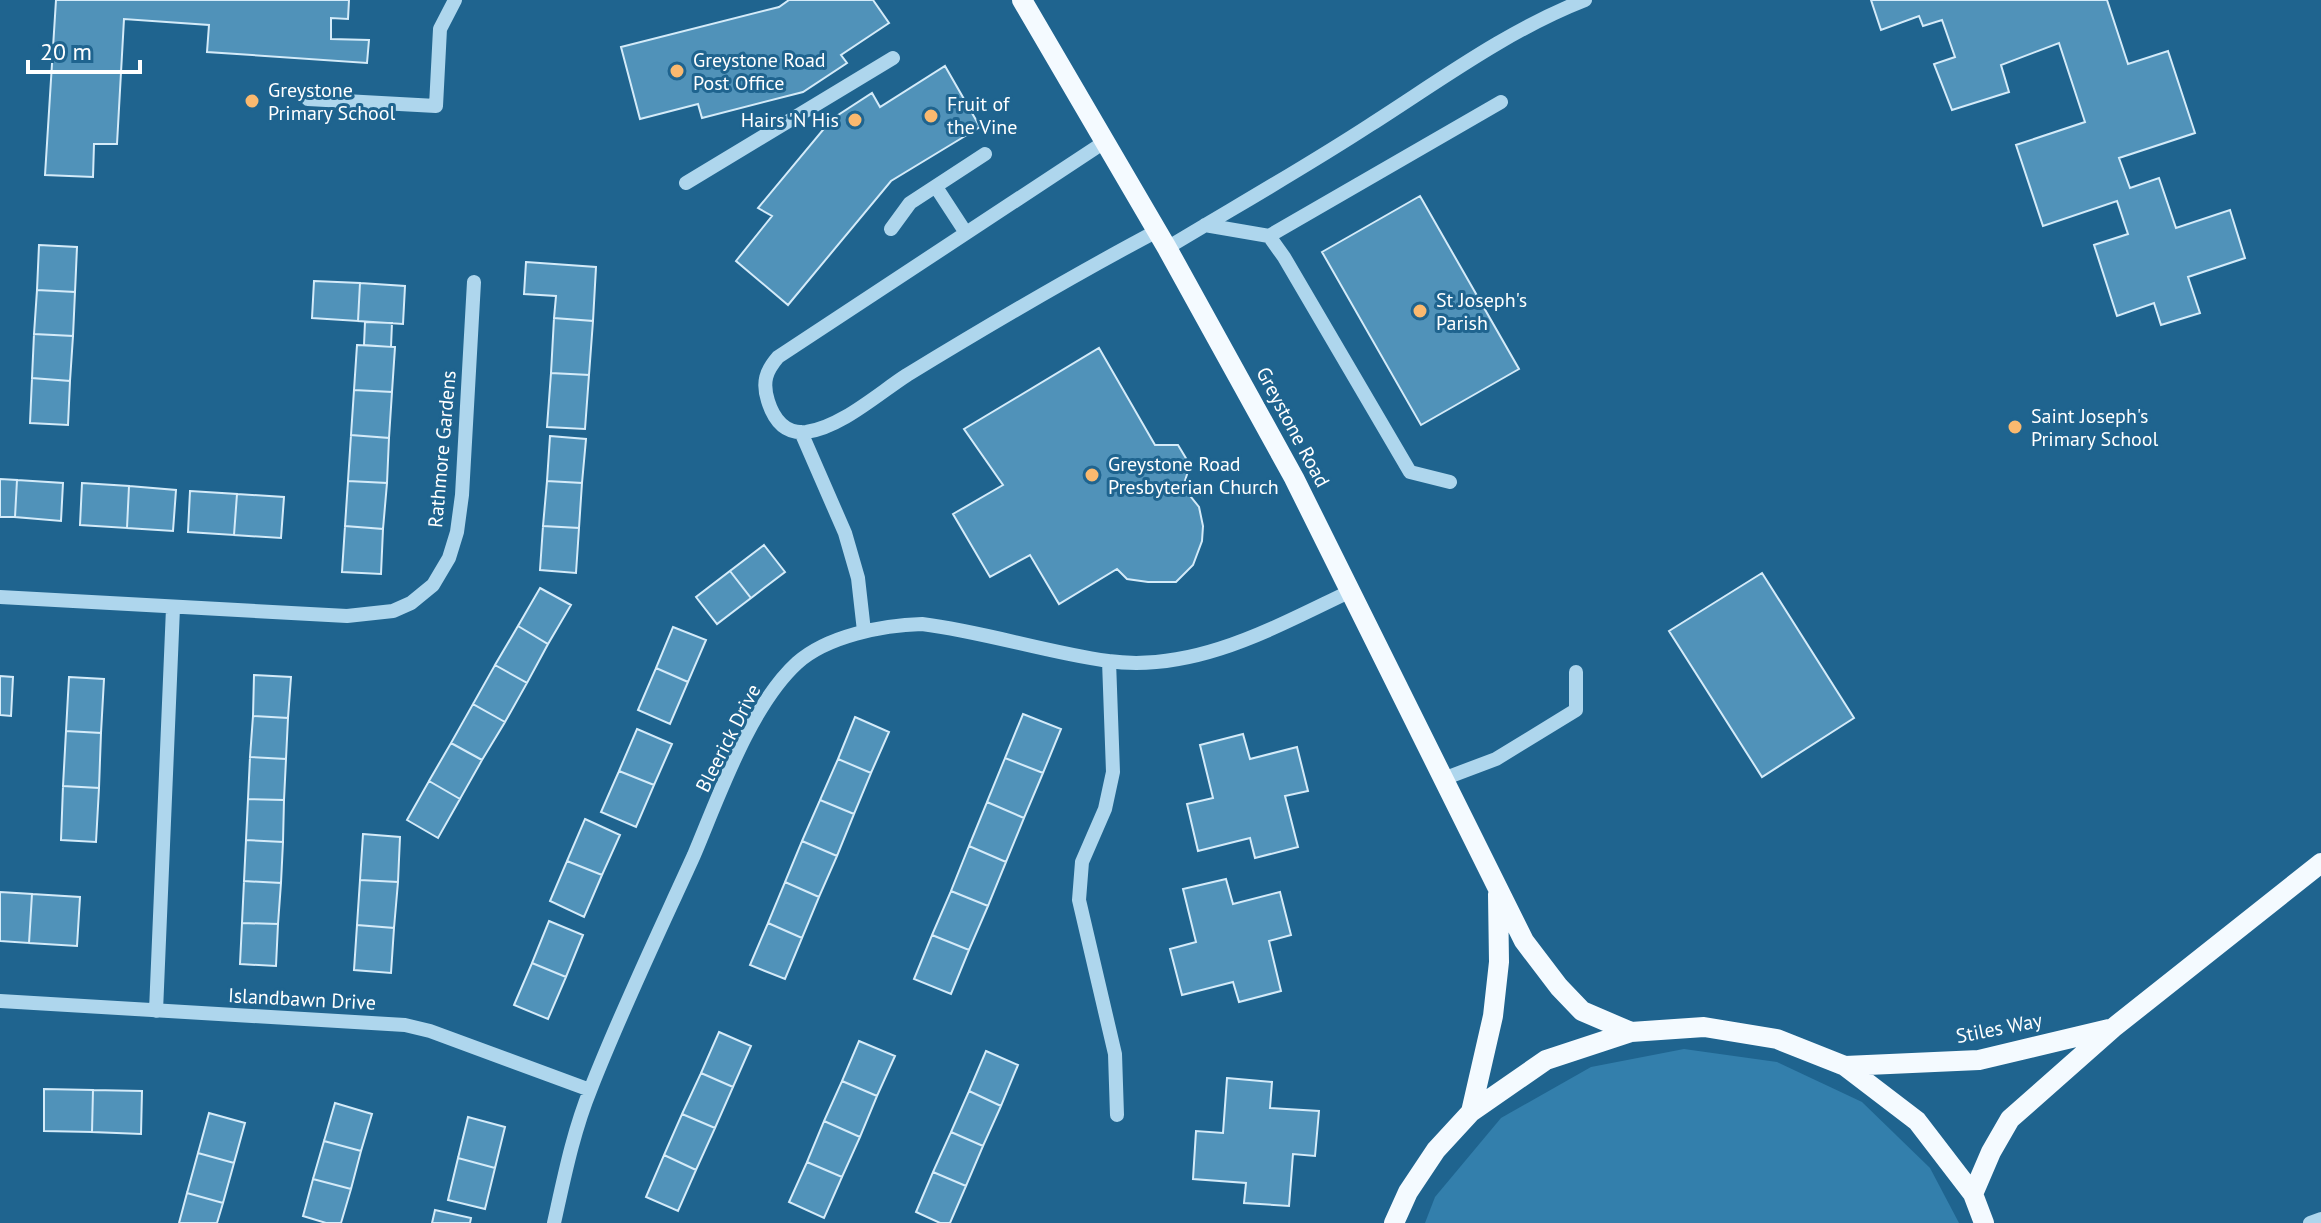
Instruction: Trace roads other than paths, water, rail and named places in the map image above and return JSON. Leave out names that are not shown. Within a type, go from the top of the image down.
[{"type":"main road","name":"Greystone Road","points":[[1022,0],[1162,239],[1294,478],[1524,941],[1582,1011],[1631,1032]]},
{"type":"main road","name":"Stiles Way","points":[[1973,1194],[1991,1152],[2010,1119],[2113,1028],[2321,863]]},
{"type":"main road","name":"Greystone Road","points":[[1471,1112],[1493,1016],[1499,962],[1497,890]]},
{"type":"main road","points":[[1394,1223],[1408,1192],[1436,1150],[1471,1112],[1546,1060],[1631,1032],[1704,1027],[1777,1039],[1845,1066],[1917,1121],[1973,1194],[1984,1223]]},
{"type":"main road","name":"Stiles Way","points":[[1845,1066],[1979,1060],[2113,1028]]},
{"type":"street","points":[[308,99],[436,106],[440,29],[455,0]]},
{"type":"street","points":[[1106,141],[787,349],[765,376],[770,408],[778,422],[785,429],[801,432],[818,429],[842,418],[1080,272],[1205,225],[1366,128],[1485,51],[1557,11],[1585,0]]},
{"type":"street","points":[[686,183],[893,58]]},
{"type":"street","points":[[1205,225],[1269,236],[1501,102]]},
{"type":"street","points":[[891,229],[910,203],[985,154]]},
{"type":"street","points":[[936,187],[966,233]]},
{"type":"street","points":[[1269,236],[1410,472],[1450,482]]},
{"type":"street","name":"Rathmore Gardens","points":[[0,597],[326,616],[371,615],[403,608],[419,598],[433,585],[449,558],[457,532],[474,282]]},
{"type":"street","points":[[801,432],[845,533],[858,578],[864,631]]},
{"type":"street","name":"Bleerick Drive","points":[[554,1223],[566,1168],[590,1090],[734,762],[761,708],[796,664],[809,654],[864,631],[922,624],[1109,661],[1158,662],[1204,654],[1238,642],[1351,591]]},
{"type":"street","points":[[156,1011],[173,608]]},
{"type":"street","points":[[1109,661],[1113,772],[1105,809],[1082,862],[1079,900],[1115,1054],[1117,1115]]},
{"type":"street","points":[[1443,779],[1496,759],[1576,710],[1576,672]]},
{"type":"street","name":"Islandbawn Drive","points":[[0,1001],[405,1025],[430,1031],[590,1090]]},
{"type":"street","points":[[2310,1223],[2321,1219]]},
{"type":"place","name":"Greystone Road Post Office","points":[[677,71]]},
{"type":"place","name":"Greystone Primary School","points":[[252,101]]},
{"type":"place","name":"Fruit of the Vine","points":[[931,116]]},
{"type":"place","name":"Hairs 'N His","points":[[855,120]]},
{"type":"place","name":"St Joseph's Parish","points":[[1420,311]]},
{"type":"place","name":"Saint Joseph's Primary School","points":[[2015,427]]},
{"type":"place","name":"Greystone Road Presbyterian Church","points":[[1092,475]]}]
